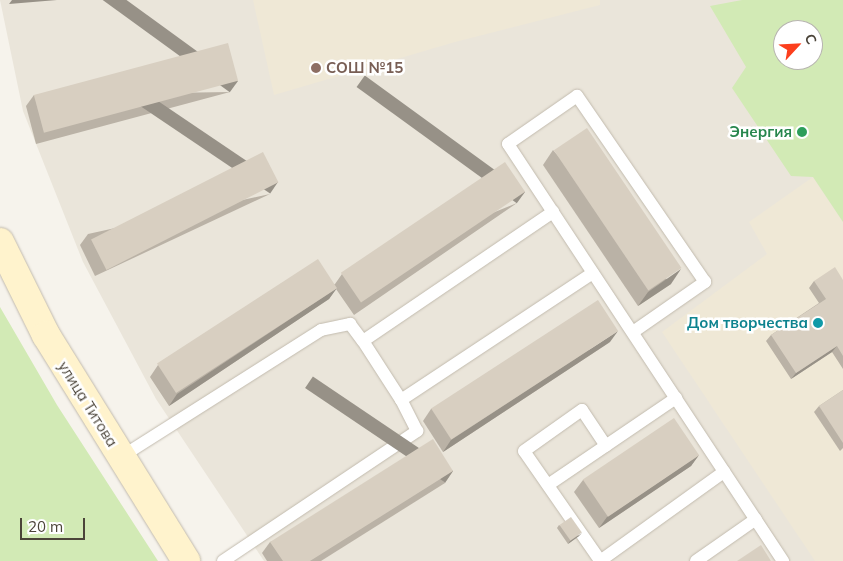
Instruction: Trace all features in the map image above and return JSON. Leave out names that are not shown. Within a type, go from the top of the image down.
[{"type":"main road","name":"улица Титова","points":[[0,242],[46,336],[186,561]]},
{"type":"lane","points":[[633,332],[705,282],[577,96],[508,144],[784,561]]},
{"type":"lane","points":[[363,340],[553,212]]},
{"type":"lane","points":[[401,400],[593,273]]},
{"type":"lane","points":[[121,457],[321,330],[350,324],[363,340],[401,400],[417,431],[223,561]]},
{"type":"lane","points":[[548,485],[676,398]]},
{"type":"lane","points":[[606,446],[582,410],[524,450],[599,560],[724,472]]},
{"type":"lane","points":[[696,561],[756,519]]},
{"type":"shaded area","points":[[0,0],[843,0],[843,561],[264,561],[156,399],[83,262],[23,111]]},
{"type":"shaded area","name":"СОШ №15","points":[[253,0],[600,0],[600,5],[455,42],[274,95]]},
{"type":"shaded area","points":[[813,177],[843,222],[843,561],[815,561],[662,332],[767,254],[749,222]]},
{"type":"green space","name":"Энергия","points":[[742,0],[843,0],[843,222],[813,177],[791,176],[732,88],[746,67],[710,6]]},
{"type":"green space","points":[[0,307],[57,405],[158,561],[0,561]]},
{"type":"building","points":[[228,43],[238,81],[44,133],[34,95]]},
{"type":"building","points":[[587,128],[682,268],[648,290],[554,150]]},
{"type":"building","points":[[263,152],[278,182],[106,270],[91,240]]},
{"type":"building","points":[[505,162],[525,192],[361,303],[341,273]]},
{"type":"building","points":[[318,259],[337,288],[176,393],[157,364]]},
{"type":"building","name":"Дом творчества","points":[[835,267],[843,280],[843,356],[837,346],[796,373],[771,335],[826,299],[814,281]]},
{"type":"building","points":[[598,300],[618,331],[451,439],[431,408]]},
{"type":"building","points":[[843,390],[843,443],[819,406]]},
{"type":"building","points":[[674,418],[699,455],[608,517],[583,480]]},
{"type":"building","points":[[433,439],[453,471],[310,561],[283,561],[270,542]]},
{"type":"building","points":[[571,517],[582,533],[570,541],[560,525]]},
{"type":"building","points":[[761,545],[771,561],[737,561]]},
{"type":"place","name":"СОШ №15","points":[[316,68]]},
{"type":"place","name":"Энергия","points":[[802,132]]},
{"type":"place","name":"Дом творчества","points":[[818,323]]}]
